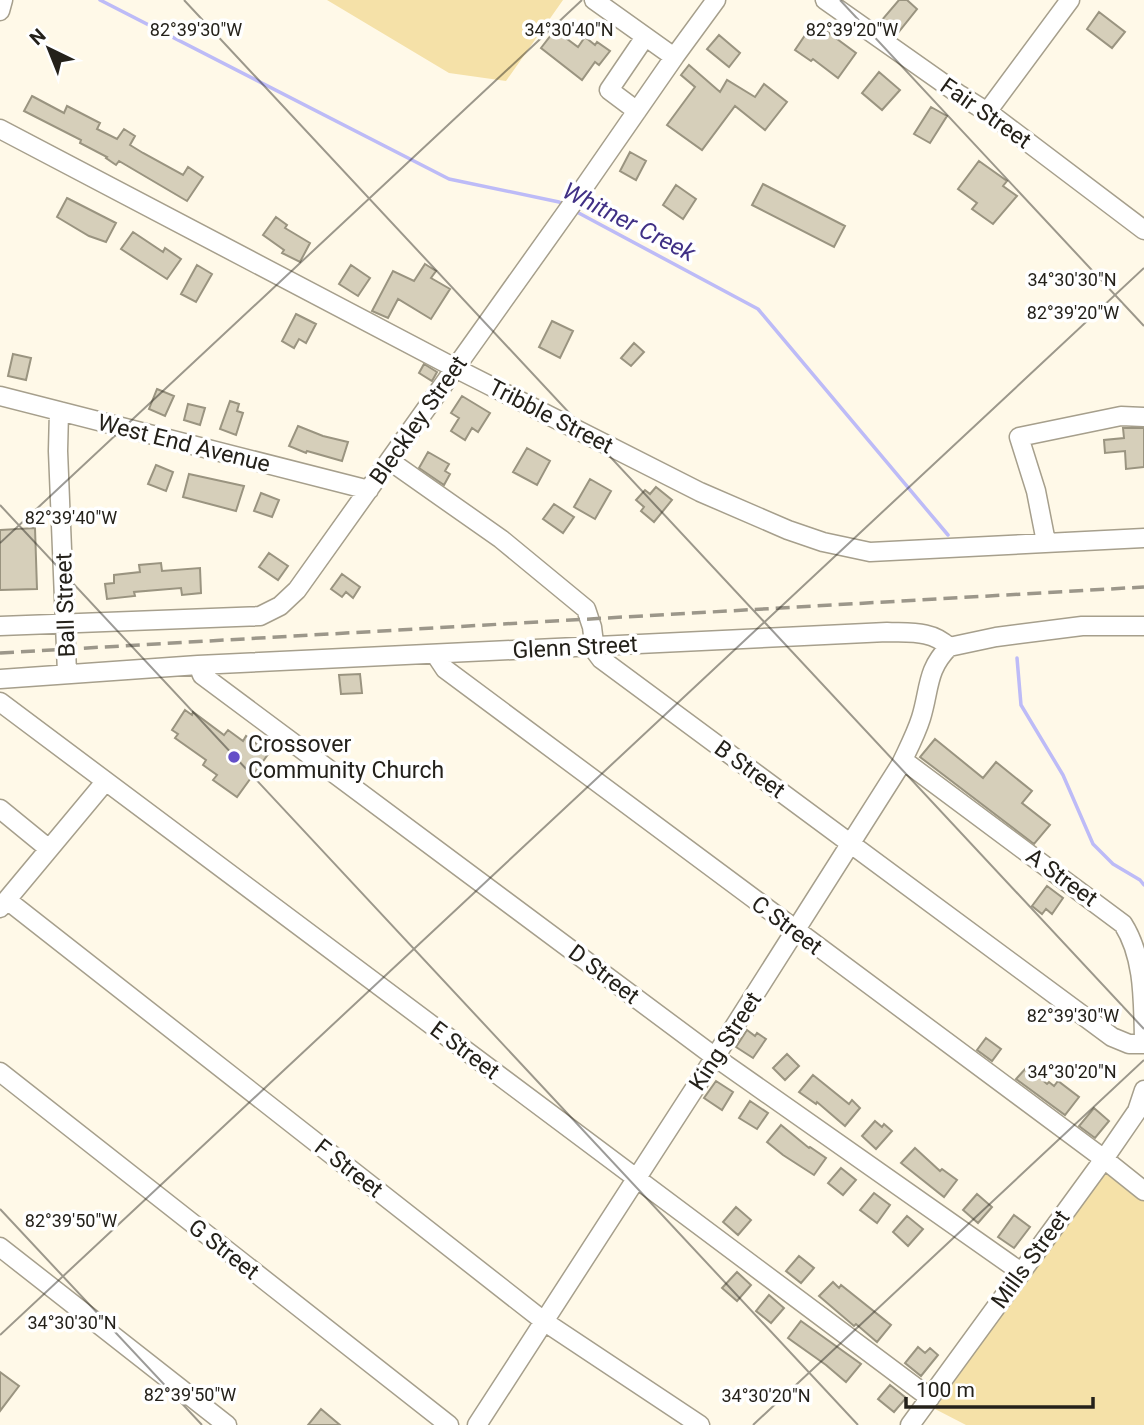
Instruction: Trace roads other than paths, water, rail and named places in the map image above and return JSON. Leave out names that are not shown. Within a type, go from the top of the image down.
[{"type":"street","points":[[0,11],[3,0]]},
{"type":"street","points":[[594,0],[674,57]]},
{"type":"street","name":"Bleckley Street","points":[[0,626],[260,616],[280,606],[297,590],[390,461],[716,0]]},
{"type":"street","name":"Fair Street","points":[[825,0],[987,112],[1144,230]]},
{"type":"street","points":[[987,112],[1070,0]]},
{"type":"street","points":[[637,111],[609,90],[645,37]]},
{"type":"street","name":"Tribble Street","points":[[0,128],[455,368],[700,492],[788,530],[823,542],[870,552],[1144,538]]},
{"type":"street","name":"West End Avenue","points":[[0,396],[369,490]]},
{"type":"street","name":"Ball Street","points":[[59,411],[58,451],[65,598],[63,624],[67,673]]},
{"type":"street","points":[[1046,542],[1036,491],[1019,437],[1121,416],[1144,417]]},
{"type":"street","points":[[390,461],[501,539],[586,609],[594,646]]},
{"type":"street","points":[[949,647],[996,637],[1082,626],[1144,626]]},
{"type":"street","name":"Glenn Street","points":[[0,679],[198,665],[887,632],[923,633],[939,637],[949,647]]},
{"type":"street","name":"B Street","points":[[594,646],[601,659],[1112,1037],[1129,1044],[1144,1041]]},
{"type":"street","name":"King Street","points":[[477,1425],[852,844],[903,760],[921,717],[937,660],[949,647]]},
{"type":"street","name":"C Street","points":[[435,654],[445,669],[1104,1158],[1144,1191]]},
{"type":"street","name":"D Street","points":[[198,665],[202,675],[715,1057],[1021,1272]]},
{"type":"street","name":"E Street","points":[[0,702],[930,1398]]},
{"type":"street","name":"A Street","points":[[903,760],[1124,924],[1138,948],[1142,964],[1144,1041]]},
{"type":"street","points":[[3,904],[105,782]]},
{"type":"street","points":[[0,808],[49,849]]},
{"type":"street","name":"F Street","points":[[3,904],[545,1322],[700,1425]]},
{"type":"street","name":"G Street","points":[[0,1072],[449,1425]]},
{"type":"street","name":"Mills Street","points":[[910,1425],[1137,1111],[1144,1090]]},
{"type":"street","points":[[0,1247],[227,1425]]},
{"type":"waterway","name":"Whitner Creek","points":[[100,0],[449,179],[565,205]]},
{"type":"waterway","name":"Whitner Creek","points":[[575,211],[758,309],[948,535]]},
{"type":"waterway","name":"Whitner Creek","points":[[1017,658],[1021,705],[1063,775],[1093,844],[1113,864],[1144,885]]},
{"type":"railway","points":[[0,653],[1144,587]]},
{"type":"place","name":"Crossover Community Church","points":[[234,757]]}]
